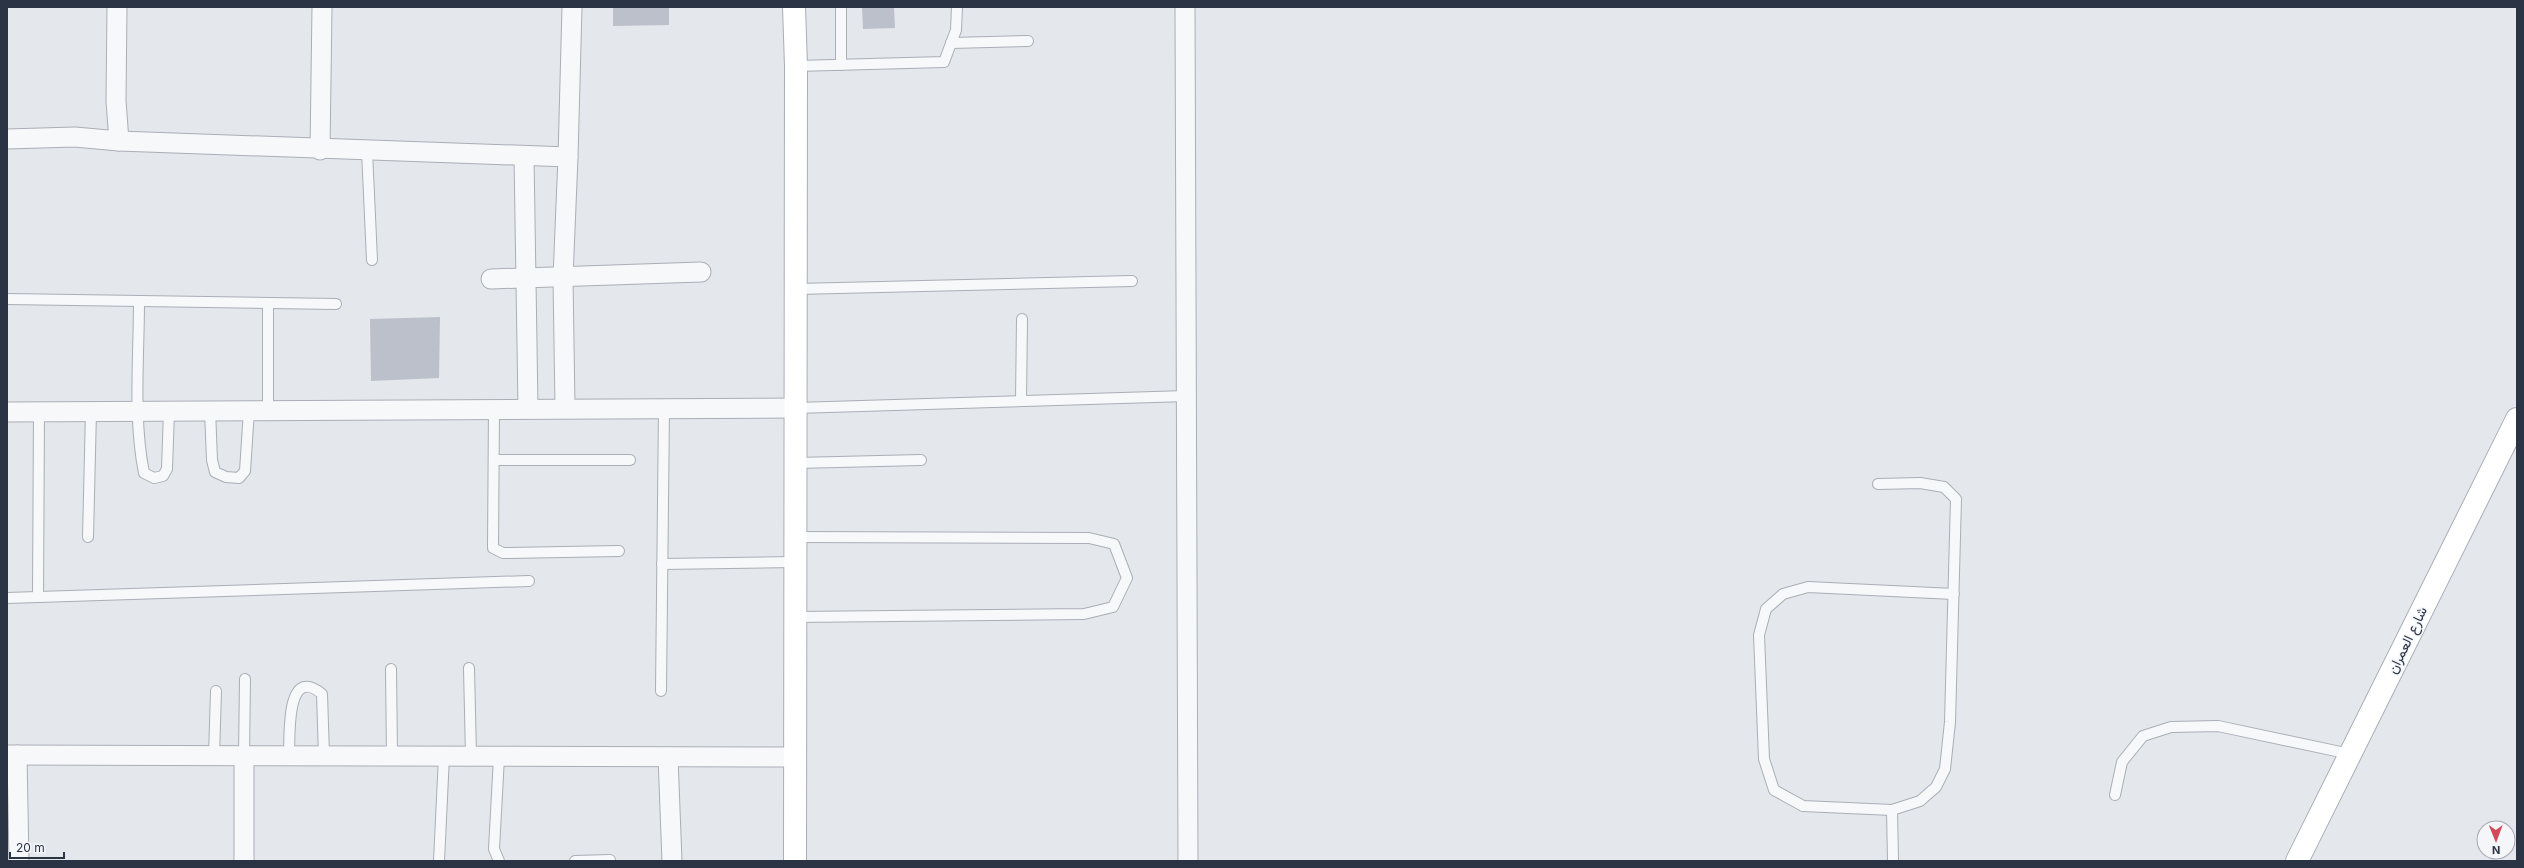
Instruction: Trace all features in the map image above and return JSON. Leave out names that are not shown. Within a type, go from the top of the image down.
[{"type":"street","points":[[117,7],[116,101],[119,141]]},
{"type":"street","points":[[320,150],[322,7]]},
{"type":"street","points":[[566,408],[563,278],[572,7]]},
{"type":"street","points":[[794,7],[796,66],[795,861]]},
{"type":"street","points":[[1185,7],[1188,861]]},
{"type":"street","points":[[7,139],[75,137],[119,141],[320,150],[568,157]]},
{"type":"street","points":[[524,156],[528,408]]},
{"type":"street","points":[[491,280],[701,272]]},
{"type":"street","points":[[7,412],[494,408],[795,408]]},
{"type":"street","name":"شارع العمران","points":[[2297,861],[2517,419]]},
{"type":"street","points":[[19,861],[12,755],[795,757]]},
{"type":"street","points":[[244,756],[244,861]]},
{"type":"street","points":[[668,757],[672,861]]},
{"type":"lane","points":[[840,7],[841,65]]},
{"type":"lane","points":[[796,66],[944,62],[956,30],[957,7]]},
{"type":"lane","points":[[951,43],[1028,41]]},
{"type":"lane","points":[[368,151],[372,260]]},
{"type":"lane","points":[[796,289],[1132,281]]},
{"type":"lane","points":[[7,299],[336,304]]},
{"type":"lane","points":[[139,301],[138,411],[144,473],[154,478],[163,476],[167,468],[169,411]]},
{"type":"lane","points":[[268,303],[268,410]]},
{"type":"lane","points":[[1021,401],[1022,319]]},
{"type":"lane","points":[[795,408],[1187,396]]},
{"type":"lane","points":[[494,408],[493,548],[503,553],[619,550]]},
{"type":"lane","points":[[660,691],[664,408]]},
{"type":"lane","points":[[210,410],[212,460],[215,472],[226,478],[239,478],[245,471],[248,410]]},
{"type":"lane","points":[[88,537],[91,411]]},
{"type":"lane","points":[[38,597],[39,412]]},
{"type":"lane","points":[[494,460],[630,460]]},
{"type":"lane","points":[[796,463],[922,460]]},
{"type":"lane","points":[[1878,484],[1920,484],[1944,487],[1956,499],[1954,594],[1950,722],[1945,769],[1936,787],[1920,801],[1892,810],[1803,806],[1774,790],[1764,759],[1759,635],[1766,609],[1783,594],[1808,587],[1954,594]]},
{"type":"lane","points":[[796,537],[1088,538],[1114,544],[1126,578],[1113,607],[1084,614],[796,618]]},
{"type":"lane","points":[[662,564],[795,562]]},
{"type":"lane","points":[[7,598],[529,581]]},
{"type":"lane","points":[[469,668],[472,756]]},
{"type":"lane","points":[[391,670],[392,756]]},
{"type":"lane","points":[[244,756],[245,679]]},
{"type":"lane","points":[[289,756],[291,701],[297,691],[305,688],[316,689],[322,694],[324,756]]},
{"type":"lane","points":[[214,756],[216,691]]},
{"type":"lane","points":[[2115,795],[2122,762],[2143,736],[2171,727],[2218,726],[2350,754]]},
{"type":"lane","points":[[439,861],[444,756]]},
{"type":"lane","points":[[498,861],[494,849],[499,757]]},
{"type":"lane","points":[[1892,810],[1893,861]]},
{"type":"lane","points":[[575,861],[610,860]]},
{"type":"building","points":[[613,7],[669,7],[669,25],[613,26]]},
{"type":"building","points":[[862,7],[894,7],[895,28],[863,29]]},
{"type":"building","points":[[440,317],[439,378],[371,381],[370,319]]}]
